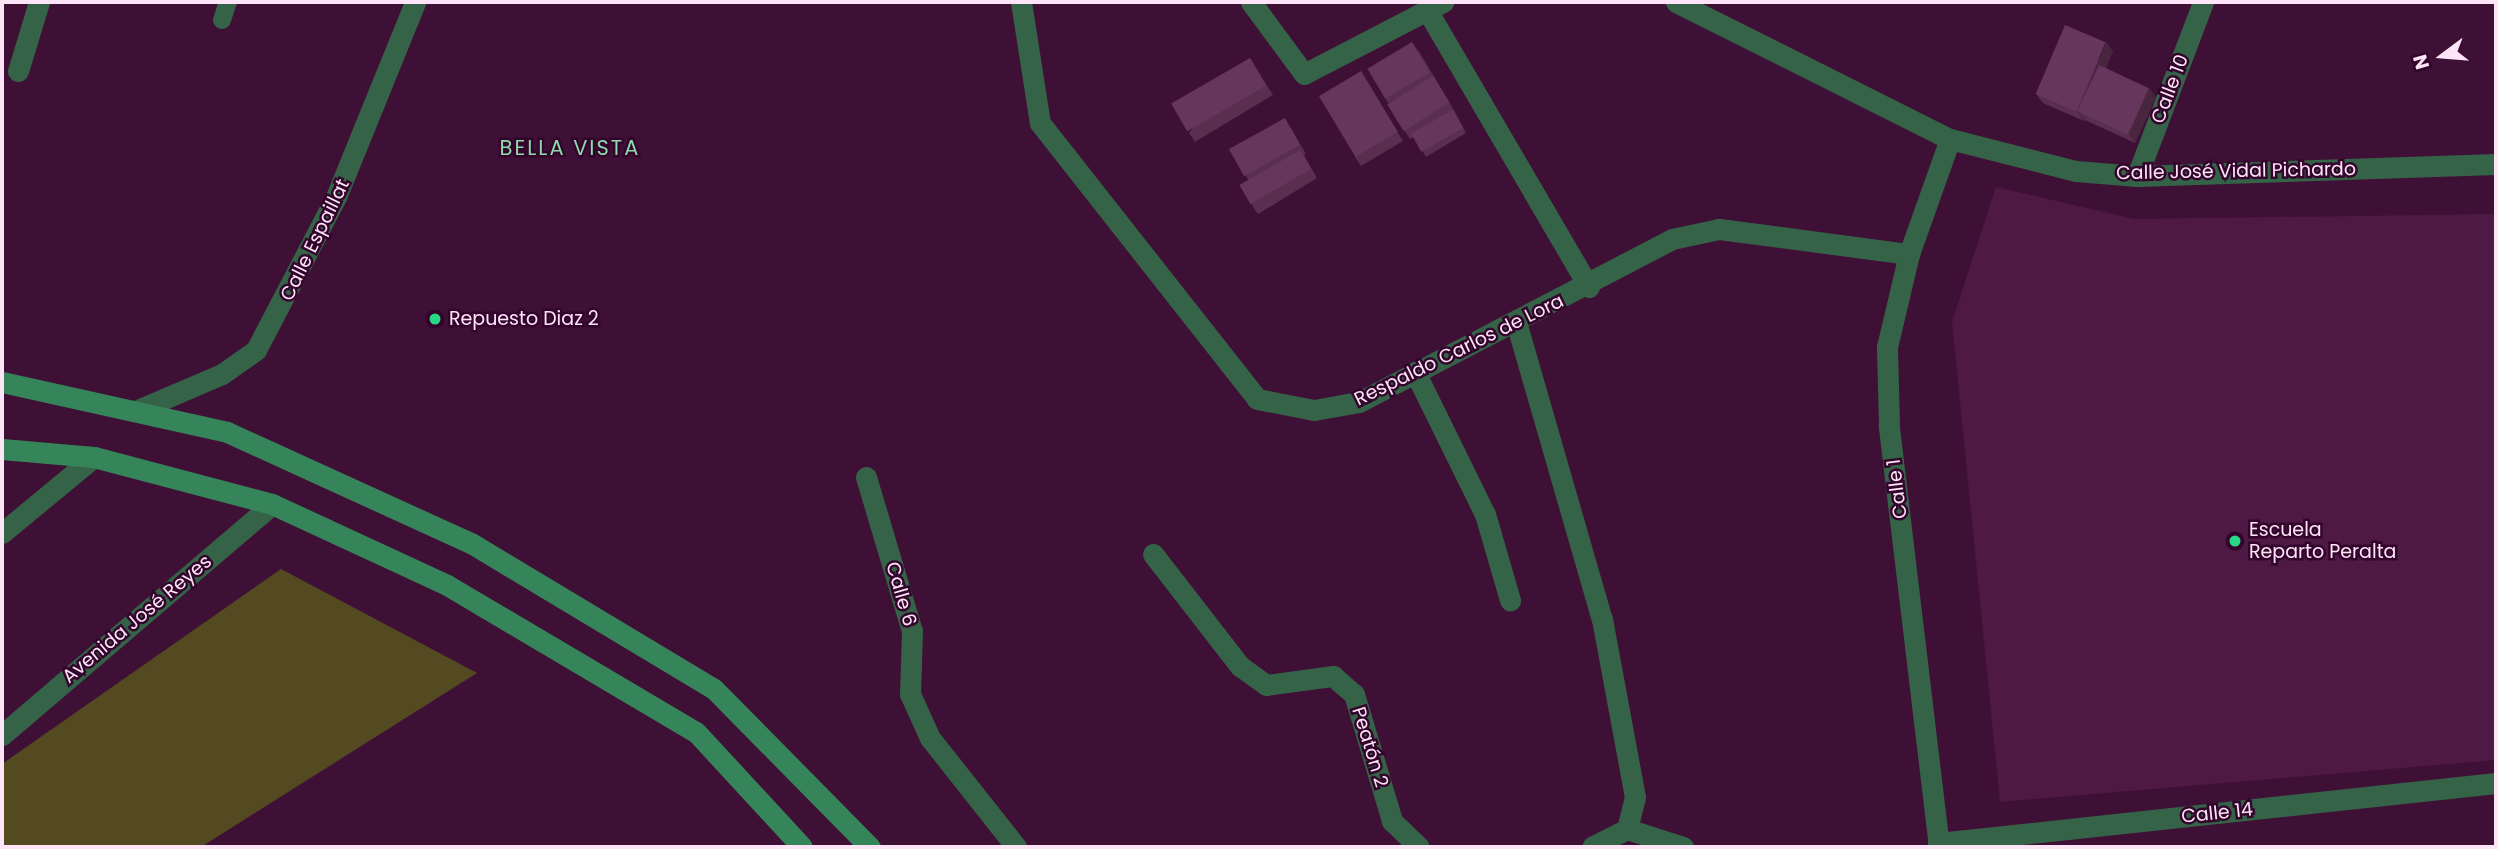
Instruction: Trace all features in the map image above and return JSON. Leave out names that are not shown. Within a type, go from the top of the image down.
[{"type":"main road","points":[[2,382],[138,410],[288,455],[471,543],[714,689],[870,847]]},
{"type":"main road","points":[[2,449],[94,457],[272,505],[447,585],[696,732],[802,847]]},
{"type":"street","points":[[18,71],[39,2]]},
{"type":"street","name":"Calle Espaillat","points":[[138,410],[222,373],[256,350],[348,172],[415,2]]},
{"type":"street","name":"Respaldo Carlos de Lora","points":[[1021,2],[1040,122],[1257,399],[1314,410],[1359,402],[1589,288],[1672,239],[1719,229],[1909,254]]},
{"type":"street","points":[[1251,2],[1304,74],[1435,6],[1589,288]]},
{"type":"street","name":"Calle José Vidal Pichardo","points":[[1676,2],[1950,139],[2076,171],[2137,176],[2496,164]]},
{"type":"street","name":"Calle 10","points":[[2137,176],[2203,2]]},
{"type":"street","name":"Calle 1","points":[[1938,845],[1889,425],[1887,347],[1909,254],[1950,139]]},
{"type":"street","points":[[1516,322],[1602,619],[1634,797],[1627,830]]},
{"type":"street","points":[[1415,372],[1485,514],[1510,600]]},
{"type":"street","points":[[2,533],[94,457]]},
{"type":"street","name":"Calle 6","points":[[866,477],[912,631],[910,694],[930,738],[1016,847]]},
{"type":"street","name":"Avenida José Reyes","points":[[2,734],[272,505]]},
{"type":"street","name":"Peatón 2","points":[[1153,554],[1240,666],[1266,685],[1333,676],[1354,694],[1392,821],[1419,847]]},
{"type":"street","name":"Calle 14","points":[[1938,845],[2496,783]]},
{"type":"street","points":[[1592,847],[1627,830],[1683,847]]},
{"type":"lane","points":[[222,20],[228,2]]},
{"type":"shaded area","name":"Escuela Reparto Peralta","points":[[1996,187],[2134,219],[2496,214],[2496,760],[2000,802],[1952,322]]},
{"type":"shaded area","points":[[281,569],[477,673],[201,847],[2,847],[2,764]]},
{"type":"building","points":[[2065,25],[2106,42],[2076,111],[2036,94]]},
{"type":"building","points":[[1412,42],[1430,72],[1385,99],[1367,69]]},
{"type":"building","points":[[1250,58],[1266,86],[1187,131],[1171,104]]},
{"type":"building","points":[[2099,65],[2149,88],[2127,134],[2077,111]]},
{"type":"building","points":[[1361,71],[1398,132],[1356,157],[1319,96]]},
{"type":"building","points":[[1433,76],[1449,102],[1404,131],[1387,105]]},
{"type":"building","points":[[1453,110],[1463,128],[1421,152],[1411,133]]},
{"type":"building","points":[[1285,118],[1300,145],[1244,176],[1229,149]]},
{"type":"building","points":[[1300,150],[1311,169],[1250,204],[1239,185]]},
{"type":"place","name":"Repuesto Diaz 2","points":[[435,319]]},
{"type":"place","name":"Escuela Reparto Peralta","points":[[2235,541]]},
{"type":"district","name":"BELLA VISTA","points":[[570,148]]}]
